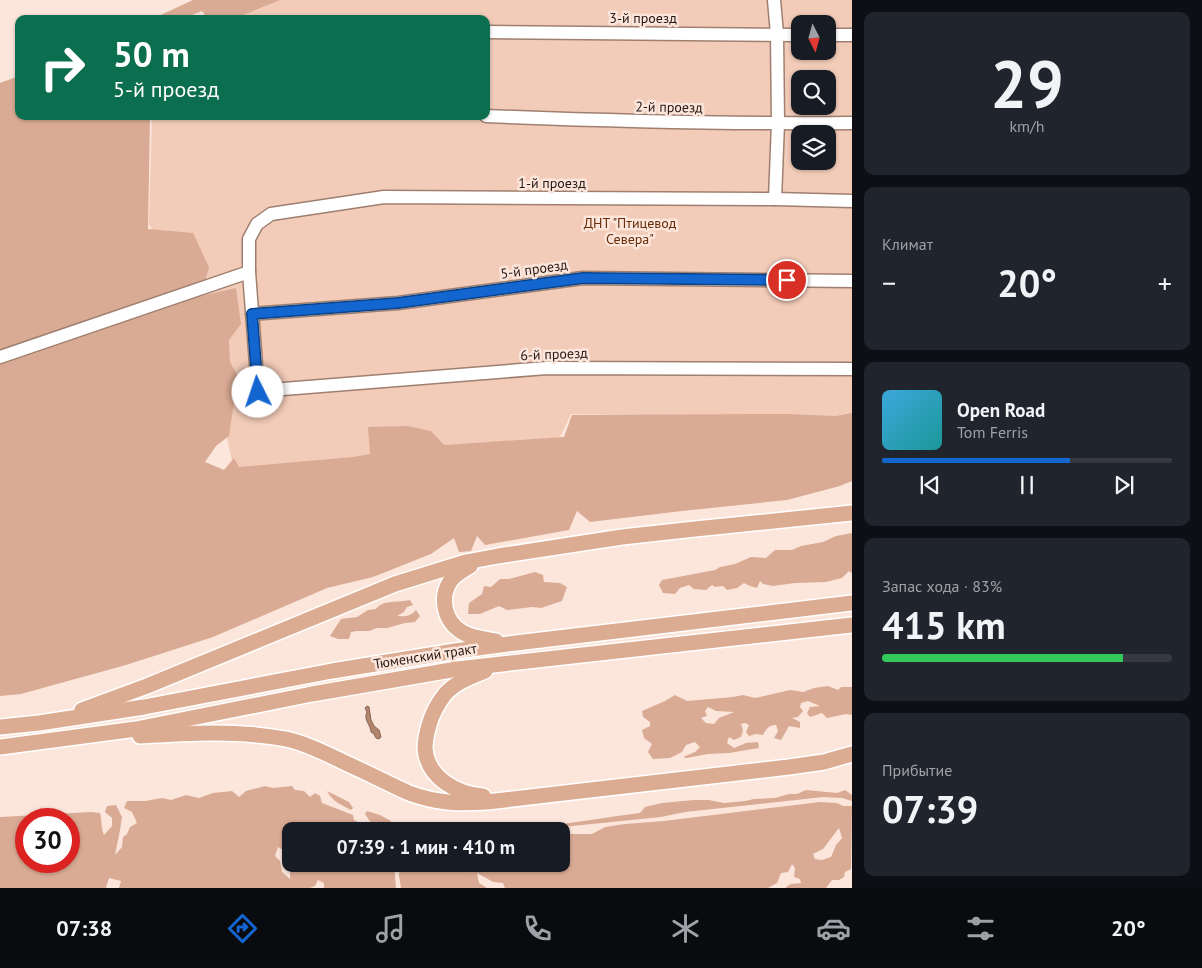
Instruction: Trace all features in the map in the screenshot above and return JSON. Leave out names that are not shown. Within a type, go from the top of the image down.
[{"type":"main road","points":[[39,723],[109,701],[395,584],[466,562],[640,535],[852,513]]},
{"type":"main road","points":[[498,556],[473,565],[452,578],[446,587],[445,609],[453,624],[460,631],[482,639],[516,643]]},
{"type":"main road","name":"Тюменский тракт","points":[[0,727],[144,707],[403,659],[516,643],[852,603]]},
{"type":"main road","name":"Тюменский тракт","points":[[0,747],[179,721],[376,682],[457,669],[852,625]]},
{"type":"main road","points":[[518,662],[487,670],[454,686],[445,695],[431,718],[425,747],[431,766],[437,776],[446,784],[462,792],[474,795],[519,798]]},
{"type":"main road","points":[[56,740],[185,734],[238,734],[287,739],[326,753],[409,793],[422,798],[449,803],[519,798],[789,767],[824,762],[852,754]]},
{"type":"street","points":[[774,0],[777,34],[778,123],[775,199]]},
{"type":"street","name":"3-й проезд","points":[[490,32],[791,34]]},
{"type":"street","points":[[836,35],[852,35]]},
{"type":"street","name":"2-й проезд","points":[[490,116],[614,121],[852,123]]},
{"type":"street","name":"1-й проезд","points":[[249,272],[249,239],[257,224],[271,214],[384,197],[852,201]]},
{"type":"street","points":[[0,357],[249,272],[252,314]]},
{"type":"street","name":"5-й проезд","points":[[252,314],[398,303],[583,278],[852,281]]},
{"type":"street","name":"6-й проезд","points":[[252,314],[258,392],[547,368],[852,369]]},
{"type":"green space","name":"ДНТ \"Птицевод Севера\"","points":[[250,0],[852,0],[852,418],[571,414],[560,437],[235,473],[196,304],[149,224],[152,120],[490,120],[490,15],[213,15]]},
{"type":"shaded area","points":[[193,0],[280,0],[243,15],[205,15],[202,11],[192,15],[161,15]]},
{"type":"shaded area","points":[[15,77],[15,120],[150,120],[148,229],[193,233],[209,267],[201,296],[236,288],[241,324],[229,340],[230,362],[238,376],[229,436],[216,446],[205,462],[224,470],[234,458],[239,467],[370,454],[368,427],[407,426],[431,431],[444,445],[564,437],[572,415],[787,414],[836,416],[852,413],[852,481],[787,500],[590,522],[577,511],[569,530],[485,545],[477,536],[471,551],[459,552],[454,538],[431,554],[373,577],[327,588],[213,637],[126,665],[21,694],[0,696],[0,83]]},
{"type":"shaded area","points":[[852,533],[852,573],[849,571],[842,578],[826,582],[773,586],[763,584],[760,581],[757,588],[744,583],[737,588],[727,590],[723,586],[715,587],[712,585],[706,590],[694,589],[689,585],[680,588],[675,594],[663,593],[659,585],[662,580],[715,570],[751,557],[766,558],[775,550],[792,550]]},
{"type":"shaded area","points":[[535,572],[543,575],[544,582],[560,583],[567,587],[562,601],[541,608],[532,607],[507,610],[499,606],[480,614],[468,614],[469,603],[482,594],[484,586],[491,587],[500,579],[509,579]]},
{"type":"shaded area","points":[[410,600],[413,605],[407,607],[404,612],[397,616],[408,616],[416,610],[420,616],[415,622],[369,631],[351,632],[349,639],[338,639],[330,636],[341,619],[357,617],[383,604]]},
{"type":"shaded area","points":[[828,686],[838,690],[841,687],[852,687],[852,715],[846,714],[827,718],[822,713],[810,717],[807,713],[810,707],[820,706],[808,701],[801,703],[800,707],[803,711],[798,717],[792,718],[800,722],[800,728],[789,726],[781,740],[774,738],[778,731],[776,725],[768,728],[763,735],[749,736],[746,732],[749,725],[745,723],[741,724],[743,730],[741,737],[734,740],[729,737],[727,743],[734,748],[746,743],[758,742],[759,748],[683,757],[695,752],[700,747],[695,742],[686,745],[682,752],[670,758],[653,759],[648,752],[652,744],[644,738],[642,730],[650,726],[650,722],[643,717],[642,711],[675,695],[687,701],[743,695],[755,698],[790,690],[803,692]],"holes":[[[708,707],[716,711],[734,712],[719,718],[714,724],[706,723],[701,718],[707,716],[705,711]]]},
{"type":"shaded area","points":[[369,707],[374,726],[379,730],[381,737],[379,739],[371,732],[366,715],[365,708]]},
{"type":"shaded area","points":[[265,786],[273,788],[292,786],[295,790],[304,791],[310,797],[315,793],[320,796],[322,803],[353,815],[354,820],[358,822],[282,822],[282,849],[278,847],[275,856],[280,861],[282,872],[290,879],[290,872],[395,872],[396,888],[324,888],[324,883],[318,880],[315,886],[310,888],[119,888],[121,881],[109,878],[106,888],[0,888],[0,817],[15,816],[15,873],[80,873],[80,813],[100,813],[104,835],[112,826],[112,818],[105,812],[107,806],[116,805],[122,817],[115,855],[122,847],[123,837],[127,834],[130,827],[137,823],[132,812],[124,808],[127,801],[145,801],[162,798],[171,800],[186,795],[199,798],[213,793],[232,791],[239,797],[246,791]]},
{"type":"shaded area","points":[[806,790],[837,793],[845,790],[852,795],[852,801],[842,798],[823,797],[570,826],[570,823],[640,813],[645,807],[662,803],[709,800],[724,803],[797,794]]},
{"type":"shaded area","points":[[327,791],[349,802],[353,808],[351,810],[337,802]]},
{"type":"shaded area","points":[[820,802],[837,803],[843,806],[852,806],[851,869],[845,872],[844,877],[839,880],[832,880],[826,888],[786,888],[791,884],[801,883],[800,879],[794,877],[795,868],[792,864],[788,872],[781,873],[777,883],[768,888],[505,888],[503,883],[493,882],[477,873],[479,883],[487,888],[401,888],[399,872],[570,872],[570,834],[592,834],[605,827]],"holes":[[[839,828],[842,838],[836,845],[831,857],[822,860],[815,859],[813,854],[823,849]]]},
{"type":"shaded area","points":[[367,811],[391,821],[370,822],[365,814]]},
{"type":"route","points":[[258,392],[252,314],[398,303],[583,278],[787,280]]}]
